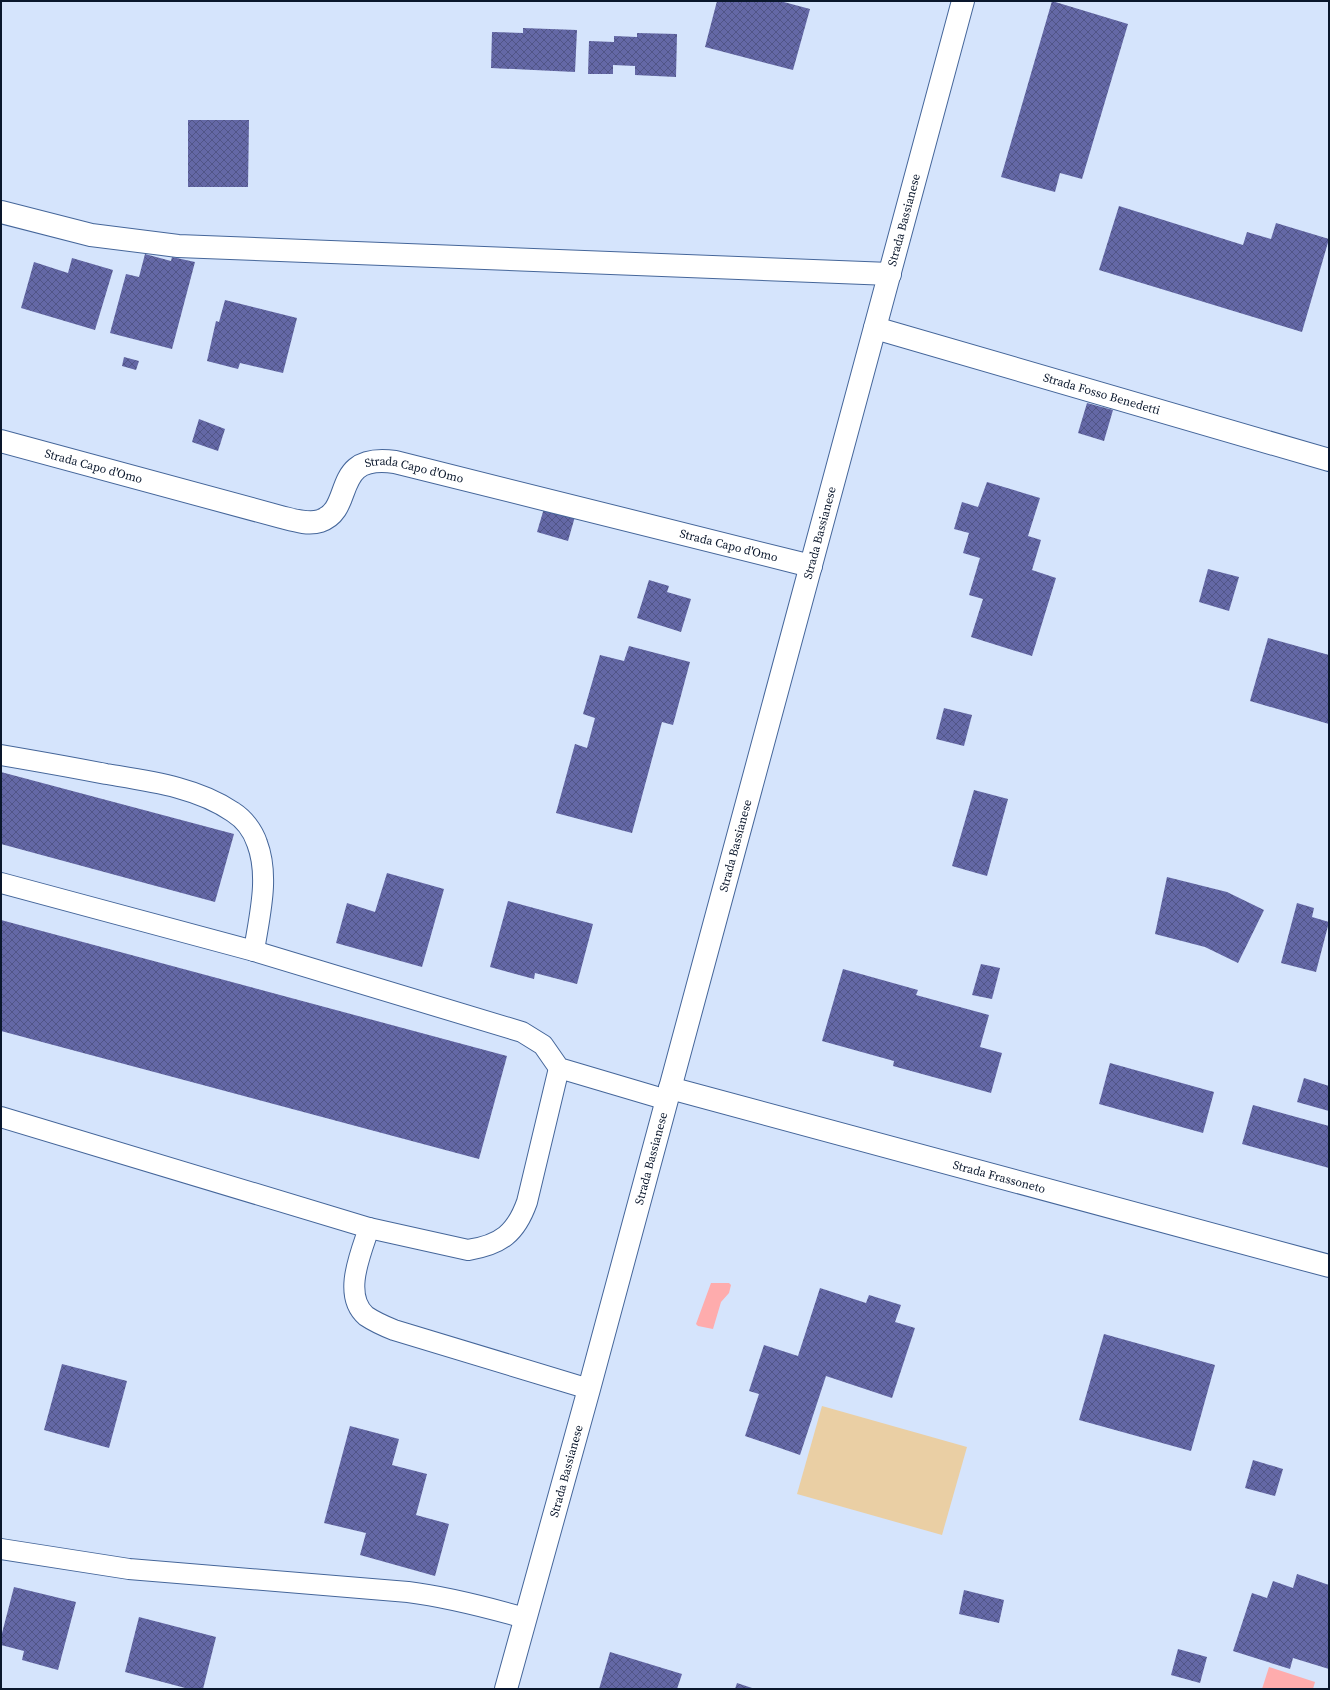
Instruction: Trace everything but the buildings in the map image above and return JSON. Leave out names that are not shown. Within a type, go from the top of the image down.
[{"type":"street","name":"Strada Bassianese","points":[[506,1689],[669,1094],[963,1]]},
{"type":"street","points":[[1,212],[45,225],[91,236],[171,245],[890,274]]},
{"type":"street","name":"Strada Fosso Benedetti","points":[[875,328],[1329,460]]},
{"type":"street","name":"Strada Capo d'Omo","points":[[1,441],[281,517],[308,522],[320,521],[329,516],[336,508],[351,474],[364,463],[374,461],[395,462],[811,566]]},
{"type":"street","name":"Strada Frassoneto","points":[[669,1094],[1329,1266]]},
{"type":"lane","points":[[1,755],[167,786],[208,799],[234,812],[250,830],[257,841],[263,865],[262,894],[254,951]]},
{"type":"lane","points":[[1,883],[254,951],[522,1032],[543,1045],[559,1068],[669,1094]]},
{"type":"lane","points":[[1,1117],[369,1228],[451,1248],[468,1250],[485,1248],[500,1241],[513,1230],[522,1217],[527,1202],[559,1068]]},
{"type":"lane","points":[[369,1228],[360,1258],[354,1290],[357,1303],[365,1315],[377,1323],[394,1330],[589,1389]]},
{"type":"lane","points":[[1,1548],[56,1559],[129,1569],[438,1596],[468,1602],[525,1618]]},
{"type":"shaded area","points":[[711,1283],[729,1283],[731,1285],[729,1293],[721,1302],[713,1329],[698,1326],[696,1324]]},
{"type":"shaded area","points":[[822,1406],[967,1447],[942,1535],[797,1494]]},
{"type":"shaded area","points":[[1269,1667],[1315,1682],[1313,1689],[1262,1689]]}]
